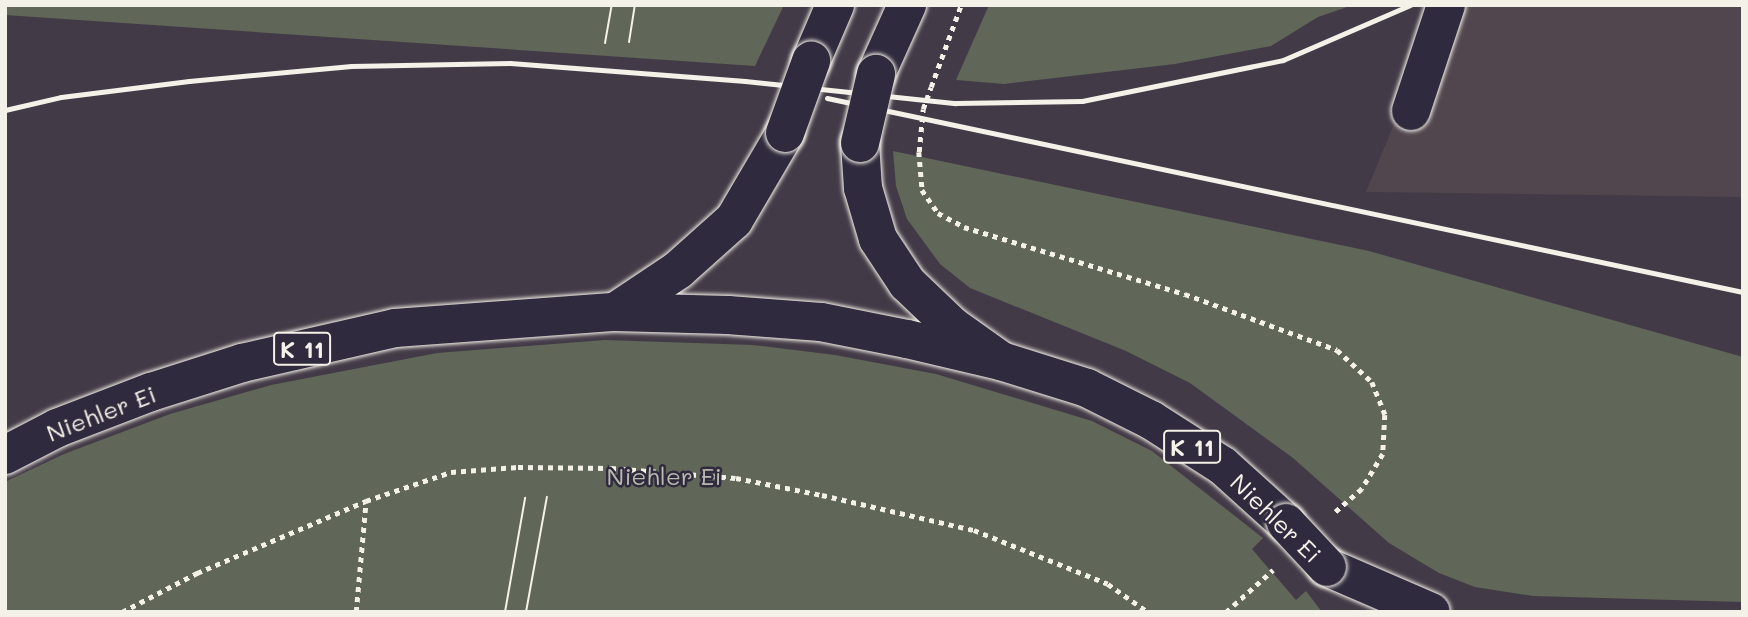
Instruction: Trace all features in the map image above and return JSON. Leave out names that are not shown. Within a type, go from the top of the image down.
[{"type":"main road","name":"K 11","points":[[615,312],[678,270],[734,220],[785,133],[835,5]]},
{"type":"main road","name":"K 11","points":[[907,5],[876,75],[860,143],[863,188],[878,239],[907,283],[952,326],[1001,360]]},
{"type":"main road","points":[[1411,111],[1446,5]]},
{"type":"main road","name":"Niehler Ei","points":[[5,454],[57,428],[242,363],[395,328],[615,312],[821,322],[1001,360],[1087,388],[1151,421],[1223,466],[1286,523],[1327,567],[1358,612]]},
{"type":"main road","points":[[1327,567],[1431,612]]},
{"type":"path","points":[[961,5],[923,109],[919,152],[922,190],[938,213],[964,227],[1185,294],[1337,350],[1372,382]]},
{"type":"path","points":[[122,612],[197,573],[366,501],[451,472],[518,467],[611,468],[736,478],[974,530],[1108,584],[1148,612]]},
{"type":"path","points":[[355,612],[366,501]]},
{"type":"shaded area","points":[[1443,5],[1743,5],[1743,197],[1366,192]]},
{"type":"green space","points":[[5,5],[784,5],[755,66],[5,15]]},
{"type":"green space","points":[[989,5],[1353,5],[1318,17],[1271,46],[1175,64],[1004,84],[956,80]]},
{"type":"green space","points":[[893,151],[1369,251],[1743,357],[1743,602],[1533,596],[1475,587],[1439,573],[1389,543],[1293,458],[1190,383],[1126,351],[970,288],[940,264],[907,219],[896,186]]},
{"type":"green space","name":"Niehler Ei","points":[[605,340],[753,345],[835,355],[936,374],[1092,421],[1152,451],[1263,538],[1252,549],[1296,600],[1306,591],[1322,612],[5,612],[5,482],[64,454],[170,414],[271,385],[437,353]]},
{"type":"tram line","points":[[605,43],[612,5]]},
{"type":"tram line","points":[[629,42],[635,5]]},
{"type":"tram line","points":[[526,612],[547,497]]},
{"type":"tram line","points":[[505,612],[525,498]]},
{"type":"railway","points":[[5,110],[61,97],[189,81],[351,66],[510,63],[745,81],[956,103],[1082,101],[1283,60],[1410,5]]},
{"type":"railway","points":[[827,98],[1743,292]]}]
